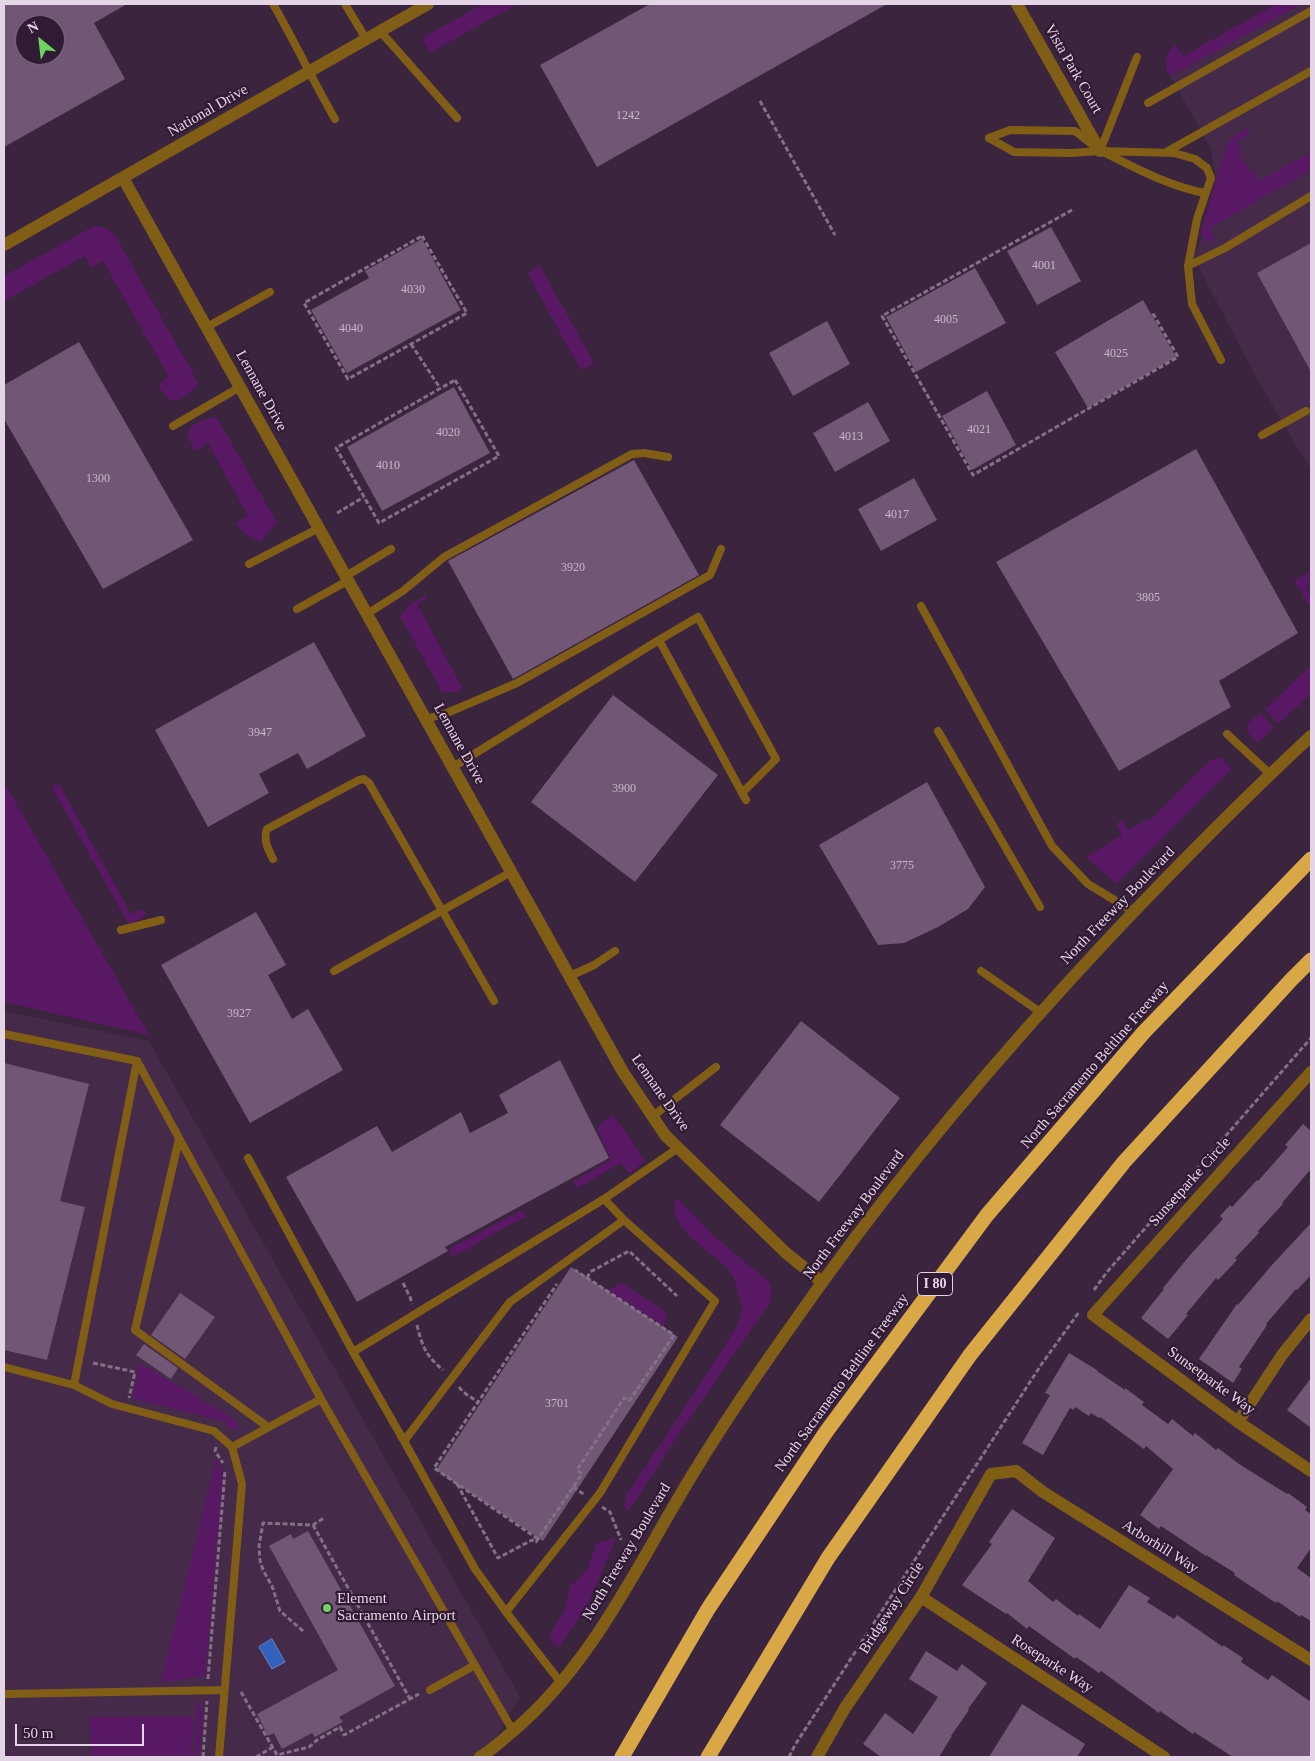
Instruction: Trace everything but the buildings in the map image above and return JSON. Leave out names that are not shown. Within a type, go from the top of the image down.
[{"type":"highway","name":"North Sacramento Beltline Freeway","points":[[622,1757],[708,1609],[826,1432],[987,1215],[1144,1032],[1311,859]]},
{"type":"highway","points":[[708,1757],[828,1558],[970,1355],[1124,1162],[1311,960]]},
{"type":"street","name":"National Drive","points":[[4,245],[428,4]]},
{"type":"street","name":"Vista Park Court","points":[[1017,4],[1100,151]]},
{"type":"street","name":"Lennane Drive","points":[[123,178],[623,1072],[665,1135],[786,1253],[822,1282]]},
{"type":"street","name":"North Freeway Boulevard","points":[[480,1757],[526,1721],[561,1683],[588,1648],[616,1606],[700,1463],[751,1385],[822,1282],[920,1153],[1040,1012],[1134,912],[1270,774],[1311,736]]},
{"type":"street","name":"Sunsetparke Circle","points":[[1093,1315],[1311,1072]]},
{"type":"street","name":"Sunsetparke Way","points":[[1093,1315],[1238,1422],[1311,1471]]},
{"type":"street","points":[[1238,1422],[1282,1354],[1311,1319]]},
{"type":"street","name":"Arborhill Way","points":[[991,1474],[1016,1471],[1043,1492],[1311,1660]]},
{"type":"street","name":"Bridgeway Circle","points":[[818,1757],[845,1708],[921,1597],[991,1474]]},
{"type":"street","name":"Roseparke Way","points":[[921,1597],[1164,1757]]},
{"type":"lane","points":[[273,4],[334,119]]},
{"type":"lane","points":[[345,4],[366,39]]},
{"type":"lane","points":[[1148,103],[1311,11]]},
{"type":"lane","points":[[380,31],[457,118]]},
{"type":"lane","points":[[1100,151],[1137,57]]},
{"type":"lane","points":[[1166,152],[1311,71]]},
{"type":"lane","points":[[1205,192],[1186,189],[1164,181],[1100,151],[1075,131],[1010,130],[989,138],[1014,152],[1070,153],[1100,151],[1166,152],[1195,159],[1207,168],[1211,178],[1196,218],[1188,266],[1192,304],[1221,360]]},
{"type":"lane","points":[[1188,266],[1225,248],[1311,196]]},
{"type":"lane","points":[[207,327],[270,292]]},
{"type":"lane","points":[[173,426],[240,386]]},
{"type":"lane","points":[[1262,435],[1306,411]]},
{"type":"lane","points":[[367,614],[403,591],[444,558],[632,454],[644,453],[668,457]]},
{"type":"lane","points":[[249,564],[319,528]]},
{"type":"lane","points":[[426,720],[450,712],[517,683],[710,575],[721,549]]},
{"type":"lane","points":[[297,609],[391,550]]},
{"type":"lane","points":[[921,606],[1052,846],[1088,884],[1134,912]]},
{"type":"lane","points":[[453,767],[659,640],[698,617],[776,759],[744,796],[659,640]]},
{"type":"lane","points":[[938,731],[1040,907]]},
{"type":"lane","points":[[1227,734],[1270,774]]},
{"type":"lane","points":[[273,859],[264,836],[267,829],[350,785],[364,780],[369,783],[494,1001]]},
{"type":"lane","points":[[334,971],[511,872]]},
{"type":"lane","points":[[121,930],[161,920]]},
{"type":"lane","points":[[570,976],[594,965],[615,951]]},
{"type":"lane","points":[[981,971],[1040,1012]]},
{"type":"lane","points":[[4,1034],[136,1061],[321,1398],[513,1731]]},
{"type":"lane","points":[[74,1385],[136,1061]]},
{"type":"lane","points":[[652,1116],[716,1067]]},
{"type":"lane","points":[[179,1139],[135,1330],[268,1427]]},
{"type":"lane","points":[[353,1352],[604,1199],[678,1148]]},
{"type":"lane","points":[[248,1158],[353,1352],[475,1569],[561,1683]]},
{"type":"lane","points":[[506,1612],[600,1493],[715,1301],[624,1220],[604,1199]]},
{"type":"lane","points":[[404,1441],[510,1302],[624,1220]]},
{"type":"lane","points":[[4,1367],[74,1385],[112,1404],[214,1431],[232,1447],[242,1484],[219,1757]]},
{"type":"lane","points":[[232,1447],[321,1398]]},
{"type":"lane","points":[[430,1690],[475,1665]]},
{"type":"lane","points":[[4,1694],[224,1690]]},
{"type":"path","points":[[760,101],[835,235]]},
{"type":"path","points":[[1072,210],[882,316],[972,475],[1178,357],[1152,312]]},
{"type":"path","points":[[422,236],[467,313],[411,344],[348,379],[304,303],[422,236]]},
{"type":"path","points":[[411,344],[440,388]]},
{"type":"path","points":[[455,380],[499,456],[379,523],[364,497],[336,448],[455,380]]},
{"type":"path","points":[[337,513],[364,497]]},
{"type":"path","points":[[1090,1295],[1106,1272],[1311,1038]]},
{"type":"path","points":[[587,1278],[590,1272],[630,1251],[677,1296]]},
{"type":"path","points":[[457,1484],[498,1558],[532,1540],[536,1542],[582,1474],[577,1470],[624,1398],[629,1401],[674,1335],[569,1266]]},
{"type":"path","points":[[538,1539],[434,1468],[558,1282]]},
{"type":"path","points":[[403,1283],[410,1297],[420,1340],[426,1354],[452,1378],[463,1392],[478,1402]]},
{"type":"path","points":[[788,1757],[1030,1382],[1079,1311]]},
{"type":"path","points":[[94,1363],[135,1372],[129,1399]]},
{"type":"path","points":[[202,1757],[225,1472],[223,1463],[214,1451],[220,1436]]},
{"type":"path","points":[[304,1631],[278,1608],[272,1586],[262,1570],[259,1546],[263,1523],[313,1524],[324,1518]]},
{"type":"path","points":[[313,1524],[410,1699]]},
{"type":"path","points":[[241,1692],[277,1755],[309,1747],[340,1728],[344,1735],[421,1693]]},
{"type":"path","points":[[256,1757],[273,1747]]},
{"type":"shaded area","points":[[483,4],[517,4],[430,53],[422,38]]},
{"type":"shaded area","points":[[1276,4],[1302,4],[1173,75],[1168,74],[1167,56],[1172,47],[1176,45],[1183,56]]},
{"type":"shaded area","points":[[1289,4],[1311,4],[1311,470],[1257,379],[1194,258],[1218,197],[1211,148],[1168,72]]},
{"type":"shaded area","points":[[1247,128],[1250,134],[1237,141],[1242,151],[1239,153],[1250,171],[1253,170],[1259,181],[1311,152],[1311,170],[1210,228],[1215,238],[1209,242],[1202,236],[1201,231],[1225,149],[1233,136]]},
{"type":"shaded area","points":[[94,226],[106,228],[114,234],[199,384],[177,401],[168,398],[158,385],[169,377],[103,261],[91,267],[85,256],[4,301],[4,276]]},
{"type":"shaded area","points":[[540,266],[594,363],[581,370],[527,273]]},
{"type":"shaded area","points":[[216,416],[277,523],[261,542],[246,535],[238,527],[236,523],[248,516],[208,443],[196,451],[191,444],[188,432],[190,428],[203,420]]},
{"type":"shaded area","points":[[1310,571],[1308,590],[1311,598],[1311,609],[1294,580]]},
{"type":"shaded area","points":[[426,595],[427,598],[417,604],[463,689],[458,692],[442,692],[400,616],[410,604]]},
{"type":"shaded area","points":[[1311,665],[1311,694],[1278,724],[1265,709]]},
{"type":"shaded area","points":[[1260,713],[1274,728],[1258,743],[1248,732],[1247,724]]},
{"type":"shaded area","points":[[1220,757],[1232,769],[1117,884],[1086,857],[1122,835],[1117,825],[1119,821],[1122,821],[1129,830],[1147,819],[1149,821],[1209,761]]},
{"type":"shaded area","points":[[4,782],[149,1035],[4,1002]]},
{"type":"shaded area","points":[[59,784],[131,914],[142,909],[146,913],[138,921],[128,923],[52,788]]},
{"type":"shaded area","points":[[4,1011],[149,1041],[520,1697],[484,1757],[4,1757]]},
{"type":"shaded area","points":[[613,1115],[645,1160],[630,1174],[621,1163],[576,1189],[573,1181],[611,1160],[597,1129],[605,1120]]},
{"type":"shaded area","points":[[677,1198],[714,1236],[769,1282],[771,1301],[680,1432],[628,1512],[624,1505],[626,1496],[734,1331],[742,1309],[731,1273],[693,1239],[677,1219],[674,1209]]},
{"type":"shaded area","points":[[521,1210],[526,1216],[453,1257],[449,1249]]},
{"type":"shaded area","points":[[622,1283],[667,1313],[664,1327],[609,1290]]},
{"type":"shaded area","points":[[140,1365],[145,1366],[234,1419],[238,1426],[237,1429],[226,1426],[226,1422],[132,1398],[138,1371],[134,1370]]},
{"type":"shaded area","points":[[216,1458],[223,1471],[205,1676],[161,1682]]},
{"type":"shaded area","points":[[616,1539],[586,1608],[558,1648],[551,1642],[551,1633],[564,1611],[570,1587],[588,1568],[596,1544]]},
{"type":"shaded area","points":[[200,1700],[200,1705],[203,1709],[199,1757],[194,1757],[197,1702]]},
{"type":"shaded area","points":[[193,1716],[191,1757],[91,1757],[90,1717]]},
{"type":"water","points":[[272,1639],[285,1662],[272,1669],[259,1647]]},
{"type":"place","name":"Element Sacramento Airport","points":[[327,1608]]}]
